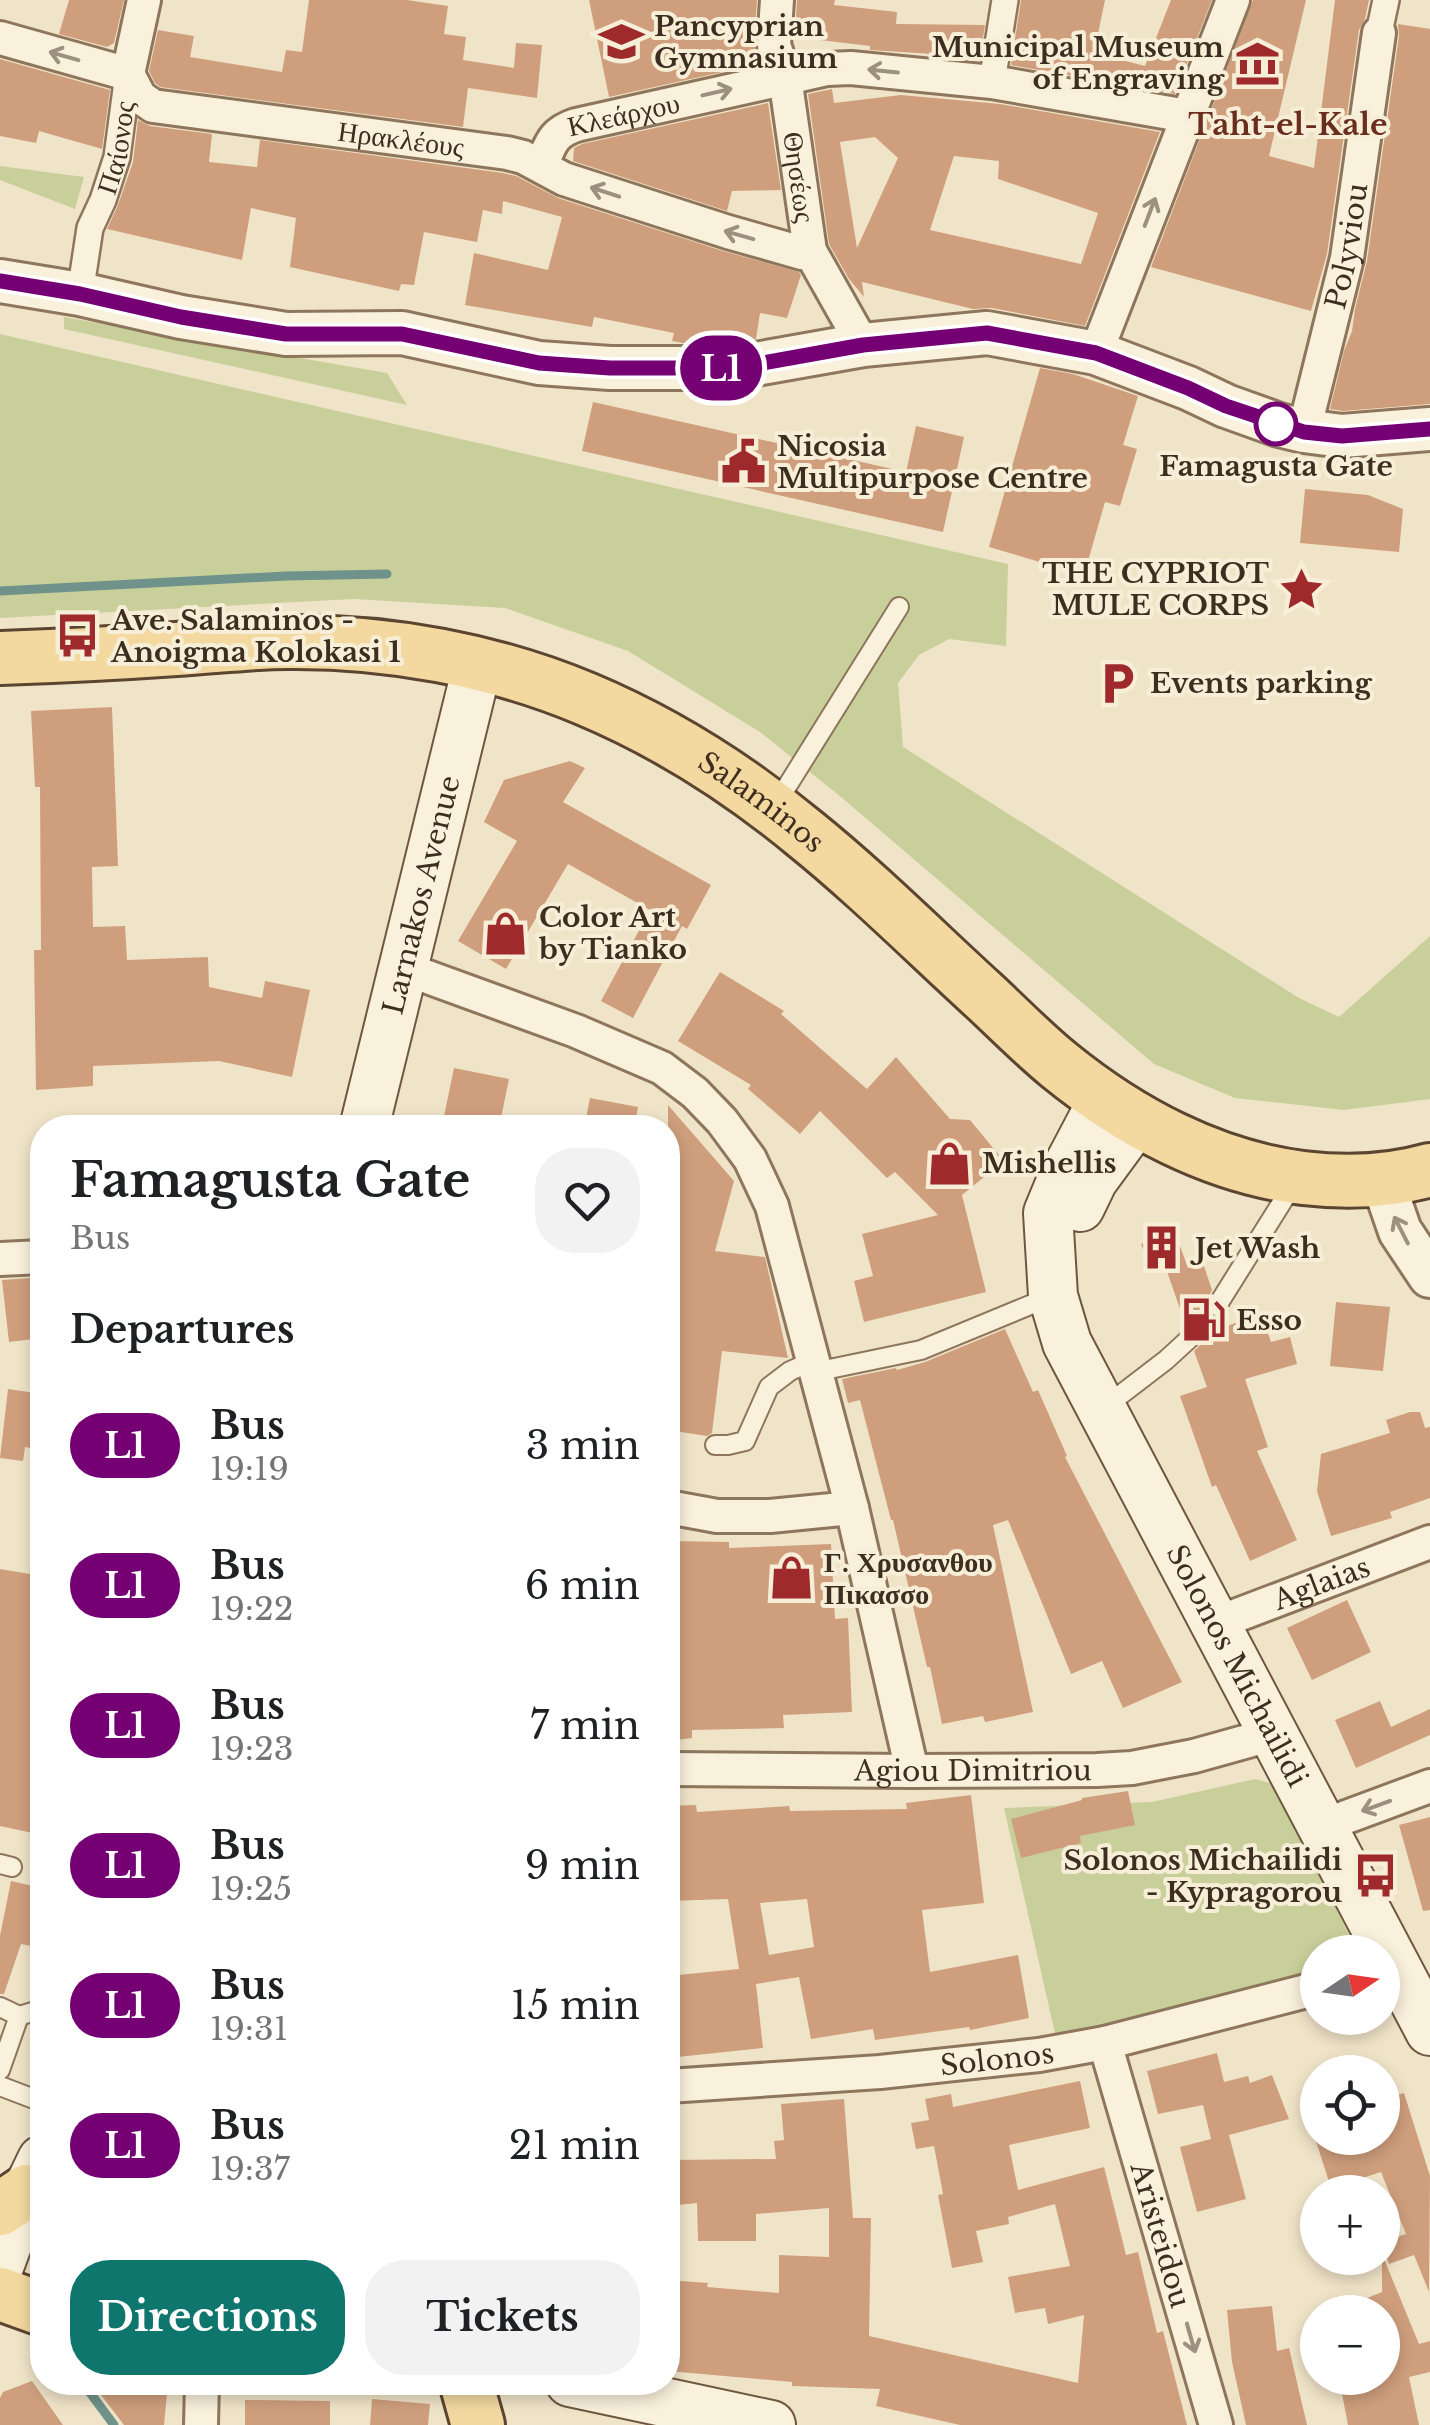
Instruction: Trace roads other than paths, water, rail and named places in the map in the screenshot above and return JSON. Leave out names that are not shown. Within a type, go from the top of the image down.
[{"type":"main road","name":"Salaminos","points":[[0,658],[288,642],[378,646],[478,663],[536,680],[670,738],[718,768],[874,894],[1059,1065],[1120,1108],[1195,1150],[1268,1172],[1355,1182],[1406,1175]]},
{"type":"main road","name":"Larnakos Avenue","points":[[367,1115],[478,663]]},
{"type":"main road","points":[[1052,1296],[1067,1236],[1120,1108]]},
{"type":"main road","name":"Solonos Michailidi","points":[[1052,1296],[1067,1343],[1322,1826],[1373,1935]]},
{"type":"main road","name":"Solonos Michailidi","points":[[1400,1985],[1430,2031]]},
{"type":"main road","points":[[0,2264],[23,2186]]},
{"type":"main road","points":[[0,2294],[30,2304]]},
{"type":"main road","points":[[470,2395],[478,2425]]},
{"type":"main road","points":[[631,2395],[772,2425]]},
{"type":"street","name":"Παίονος","points":[[80,294],[90,228],[117,156],[128,74],[144,0]]},
{"type":"street","name":"Θησέως","points":[[777,0],[774,45],[785,77],[810,251],[863,345]]},
{"type":"street","points":[[992,82],[1005,0]]},
{"type":"street","points":[[1096,353],[1233,0]]},
{"type":"street","name":"Polyviou","points":[[1304,432],[1347,258],[1386,0]]},
{"type":"street","name":"Ηρακλέους","points":[[0,38],[128,74],[140,97],[153,106],[507,153],[523,157],[564,179],[728,232],[802,253],[810,251]]},
{"type":"street","name":"Κλεάρχου","points":[[541,166],[554,137],[562,130],[827,68],[992,82],[1188,116]]},
{"type":"street","points":[[0,281],[286,334],[402,334],[539,363],[610,368],[734,368],[863,345],[987,333],[1096,353],[1226,406],[1304,432],[1342,436],[1430,429]]},
{"type":"street","points":[[404,968],[576,1031],[662,1068],[695,1093],[750,1159],[772,1206],[852,1508],[912,1772]]},
{"type":"street","points":[[1406,1175],[1400,1231],[1430,1276]]},
{"type":"street","points":[[0,1259],[30,1258]]},
{"type":"street","points":[[680,1509],[717,1516],[752,1516],[852,1508]]},
{"type":"street","name":"Aglaias","points":[[1214,1624],[1430,1542]]},
{"type":"street","name":"Agiou Dimitriou","points":[[680,1769],[912,1772],[1132,1768],[1273,1734]]},
{"type":"street","points":[[1322,1826],[1430,1786]]},
{"type":"street","name":"Solonos","points":[[680,2085],[880,2072],[1040,2056],[1300,1993]]},
{"type":"street","name":"Aristeidou","points":[[1105,2043],[1216,2425]]},
{"type":"street","points":[[201,2425],[202,2395]]},
{"type":"lane","points":[[773,809],[900,607]]},
{"type":"lane","points":[[1218,1306],[1297,1177]]},
{"type":"lane","points":[[715,1445],[745,1441],[768,1387],[790,1371],[920,1350],[1052,1296]]},
{"type":"lane","points":[[1101,1410],[1190,1338]]},
{"type":"lane","points":[[0,2007],[18,2016],[30,2013]]},
{"type":"lane","points":[[0,2070],[18,2016]]},
{"type":"lane","points":[[0,2086],[30,2097]]},
{"type":"waterway","points":[[0,591],[387,574]]},
{"type":"waterway","points":[[92,2395],[114,2425]]},
{"type":"place","name":"Pancyprian Gymnasium","points":[[621,42]]},
{"type":"place","name":"Municipal Museum of Engraving","points":[[1257,63]]},
{"type":"place","name":"Famagusta Gate","points":[[1276,424]]},
{"type":"place","name":"Nicosia Multipurpose Centre","points":[[744,462]]},
{"type":"place","name":"THE CYPRIOT MULE CORPS","points":[[1302,589]]},
{"type":"place","name":"Ave. Salaminos - Anoigma Kolokasi 1","points":[[78,636]]},
{"type":"place","name":"Events parking","points":[[1117,683]]},
{"type":"place","name":"Color Art by Tianko","points":[[506,933]]},
{"type":"place","name":"Mishellis","points":[[949,1163]]},
{"type":"place","name":"Jet Wash","points":[[1162,1248]]},
{"type":"place","name":"Esso","points":[[1203,1320]]},
{"type":"place","name":"Γ. Χρυσανθου Πικασσο","points":[[791,1578]]},
{"type":"place","name":"Solonos Michailidi - Kypragorou","points":[[1375,1876]]},
{"type":"district","name":"Taht-el-Kale","points":[[1288,124]]}]
